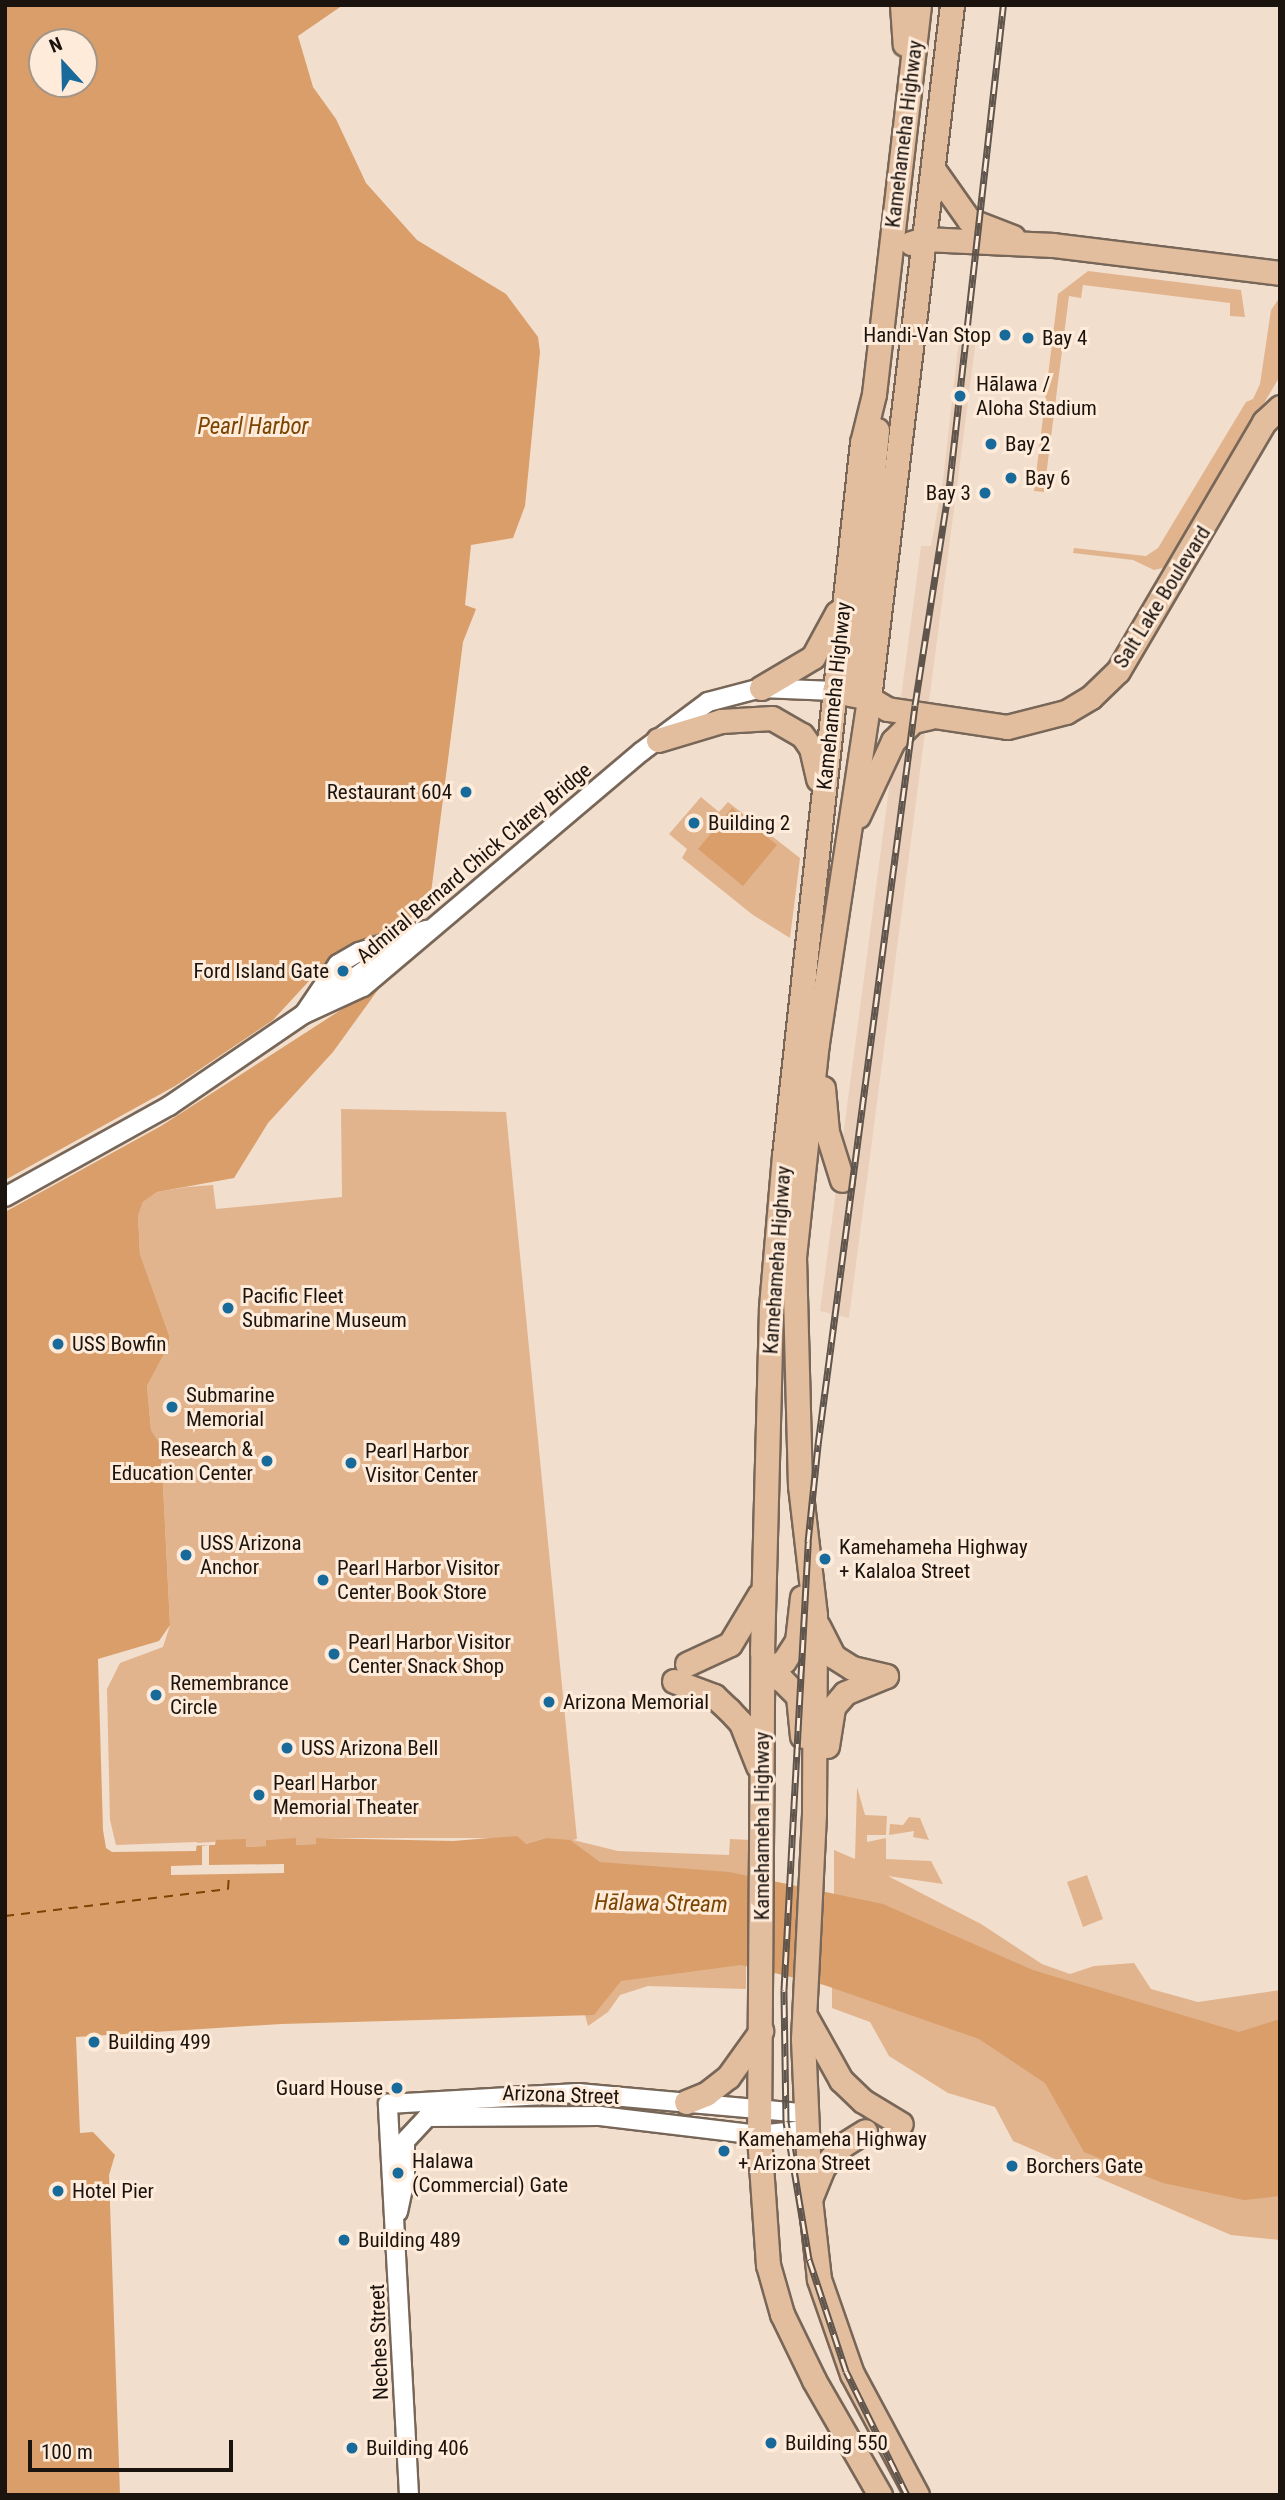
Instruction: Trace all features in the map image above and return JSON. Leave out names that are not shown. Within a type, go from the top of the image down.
[{"type":"main road","points":[[902,5],[911,99]]},
{"type":"main road","name":"Kamehameha Highway","points":[[880,2495],[855,2457],[782,2315],[768,2265],[759,2124],[763,1588],[771,1307],[822,800],[862,443],[874,394],[888,265],[911,99],[919,5]]},
{"type":"main road","name":"Kamehameha Highway","points":[[917,2495],[852,2374],[819,2279],[810,2199],[804,2122],[810,1847],[814,1814],[815,1615],[806,1542],[793,1351],[794,1257],[817,1043],[869,698],[952,5]]},
{"type":"main road","points":[[933,169],[969,220],[1029,243]]},
{"type":"main road","points":[[888,265],[904,247],[924,239],[997,246],[1029,243],[1280,273]]},
{"type":"main road","name":"Salt Lake Boulevard","points":[[834,691],[869,698],[887,709],[1006,727],[1066,712],[1091,697],[1118,671],[1272,415],[1280,393]]},
{"type":"main road","points":[[869,698],[857,678],[856,657],[876,462],[874,394]]},
{"type":"main road","points":[[761,688],[813,657],[835,620],[847,579]]},
{"type":"main road","points":[[849,837],[893,741],[913,721],[930,717]]},
{"type":"main road","points":[[649,746],[721,721],[772,718],[788,724],[811,748],[822,800]]},
{"type":"main road","points":[[817,1043],[823,1112],[842,1180]]},
{"type":"main road","points":[[764,1673],[784,1661],[797,1641],[806,1542]]},
{"type":"main road","points":[[761,1774],[741,1723],[714,1696],[681,1672],[730,1644],[763,1588]]},
{"type":"main road","points":[[814,1814],[826,1774],[833,1707],[845,1693],[886,1676],[852,1668],[833,1656],[823,1643],[815,1615]]},
{"type":"main road","points":[[764,1673],[782,1680],[798,1696],[814,1780]]},
{"type":"main road","points":[[808,2008],[841,2080],[863,2101],[901,2124]]},
{"type":"main road","points":[[686,2102],[706,2094],[728,2077],[761,2031]]},
{"type":"main road","points":[[810,2199],[823,2167],[843,2145],[865,2131]]},
{"type":"street","name":"Admiral Bernard Chick Clarey Bridge","points":[[5,1197],[169,1106],[304,1014],[363,987],[401,959],[426,930],[649,746],[708,702],[761,688],[834,691]]},
{"type":"street","points":[[304,1014],[338,964],[359,952],[426,930]]},
{"type":"street","name":"Arizona Street","points":[[388,2104],[578,2093],[686,2102],[759,2124]]},
{"type":"street","name":"Neches Street","points":[[388,2104],[388,2182],[397,2219],[409,2495]]},
{"type":"street","name":"Arizona Street","points":[[397,2219],[405,2179],[405,2141],[427,2117],[600,2116],[759,2124],[804,2122]]},
{"type":"shaded area","points":[[1088,271],[1241,290],[1245,317],[1230,316],[1230,303],[1083,285],[1081,298],[1069,296],[1044,492],[1034,491],[1058,294]]},
{"type":"shaded area","points":[[1280,297],[1280,376],[1167,567],[1154,570],[1133,560],[1073,553],[1074,548],[1146,556],[1158,548],[1246,402],[1253,399],[1260,384],[1271,310]]},
{"type":"shaded area","points":[[960,330],[977,332],[849,1318],[820,1311],[921,546],[931,546],[943,480]]},
{"type":"shaded area","points":[[701,797],[719,812],[728,802],[800,858],[790,938],[753,915],[682,858],[687,849],[669,834]]},
{"type":"shaded area","name":"Pearl Harbor Visitor Center","points":[[341,1109],[506,1112],[577,1839],[573,1840],[618,1851],[729,1855],[730,1839],[751,1840],[748,1899],[629,1877],[546,1838],[526,1844],[499,1838],[317,1838],[316,1844],[296,1845],[296,1839],[266,1840],[266,1846],[246,1847],[246,1840],[113,1848],[107,1820],[104,1688],[117,1661],[170,1625],[161,1445],[151,1430],[147,1386],[169,1345],[169,1335],[140,1254],[138,1216],[143,1202],[157,1192],[187,1187],[213,1185],[216,1209],[342,1197]]},
{"type":"shaded area","points":[[857,1787],[865,1815],[887,1816],[886,1835],[867,1835],[867,1842],[886,1838],[886,1859],[931,1861],[943,1884],[888,1876],[981,1924],[1042,1964],[1070,1974],[1094,1966],[1134,1963],[1151,1989],[1198,2002],[1280,1990],[1280,2055],[834,1907],[834,1850],[855,1859]]},
{"type":"shaded area","points":[[909,1817],[920,1818],[929,1840],[913,1837],[914,1831],[889,1835],[890,1824],[903,1825]]},
{"type":"shaded area","points":[[1087,1875],[1103,1919],[1083,1927],[1067,1882]]},
{"type":"shaded area","points":[[746,1925],[746,1989],[648,1986],[620,1995],[608,2012],[588,2026],[585,2015],[603,1997],[605,1975]]},
{"type":"shaded area","points":[[832,1952],[1280,2144],[1280,2240],[1231,2235],[1013,2141],[995,2107],[948,2093],[889,2056],[870,2022],[832,2008]]},
{"type":"water","name":"Pearl Harbor","points":[[5,5],[343,5],[298,36],[313,87],[336,119],[366,183],[417,240],[506,294],[538,337],[540,352],[525,506],[513,538],[471,545],[465,605],[476,609],[463,642],[431,893],[414,940],[333,1052],[268,1123],[234,1178],[157,1192],[143,1202],[138,1216],[140,1254],[169,1335],[169,1345],[147,1386],[151,1430],[161,1445],[170,1625],[162,1644],[117,1661],[104,1688],[107,1820],[113,1848],[215,1845],[216,1840],[246,1839],[246,1847],[266,1846],[266,1840],[296,1838],[296,1845],[316,1844],[316,1838],[453,1841],[517,1836],[526,1844],[546,1838],[570,1840],[600,1862],[729,1872],[883,1904],[1033,1970],[1239,2032],[1280,2019],[1280,2196],[1244,2200],[1163,2183],[1084,2152],[1045,2083],[979,2039],[824,1985],[741,1965],[621,1981],[594,2015],[281,2024],[76,2037],[80,2133],[93,2132],[115,2155],[109,2175],[120,2494],[139,2495],[5,2495]]},
{"type":"water","points":[[732,808],[777,845],[743,886],[698,849]]},
{"type":"pier","points":[[432,902],[417,941],[364,995],[161,1126],[5,1212],[5,1180],[175,1086],[273,1020],[333,955],[403,924]]},
{"type":"pier","points":[[170,1625],[163,1647],[120,1663],[107,1689],[110,1820],[116,1845],[197,1842],[196,1851],[112,1852],[106,1848],[103,1830],[98,1659],[159,1641]]},
{"type":"pier","points":[[209,1845],[209,1865],[284,1864],[284,1873],[171,1875],[171,1866],[202,1865],[202,1846]]},
{"type":"ferry route","points":[[5,1916],[228,1889],[229,1874]]},
{"type":"railway","points":[[907,2495],[846,2371],[809,2259],[786,2121],[784,1990],[808,1542],[818,1445],[915,705],[950,481],[1003,5]]},
{"type":"place","name":"Handi-Van Stop","points":[[1005,335]]},
{"type":"place","name":"Bay 4","points":[[1028,338]]},
{"type":"place","name":"Hālawa / Aloha Stadium","points":[[960,396]]},
{"type":"place","name":"Bay 2","points":[[991,444]]},
{"type":"place","name":"Bay 6","points":[[1011,478]]},
{"type":"place","name":"Bay 3","points":[[985,493]]},
{"type":"place","name":"Restaurant 604","points":[[466,792]]},
{"type":"place","name":"Building 2","points":[[694,823]]},
{"type":"place","name":"Ford Island Gate","points":[[343,971]]},
{"type":"place","name":"Pacific Fleet Submarine Museum","points":[[228,1308]]},
{"type":"place","name":"USS Bowfin","points":[[58,1344]]},
{"type":"place","name":"Submarine Memorial","points":[[172,1407]]},
{"type":"place","name":"Research & Education Center","points":[[267,1461]]},
{"type":"place","name":"Pearl Harbor Visitor Center","points":[[351,1463]]},
{"type":"place","name":"USS Arizona Anchor","points":[[186,1555]]},
{"type":"place","name":"Kamehameha Highway + Kalaloa Street","points":[[825,1559]]},
{"type":"place","name":"Pearl Harbor Visitor Center Book Store","points":[[323,1580]]},
{"type":"place","name":"Pearl Harbor Visitor Center Snack Shop","points":[[334,1654]]},
{"type":"place","name":"Remembrance Circle","points":[[156,1695]]},
{"type":"place","name":"Arizona Memorial","points":[[549,1702]]},
{"type":"place","name":"USS Arizona Bell","points":[[287,1748]]},
{"type":"place","name":"Pearl Harbor Memorial Theater","points":[[259,1795]]},
{"type":"place","name":"Building 499","points":[[94,2042]]},
{"type":"place","name":"Guard House","points":[[397,2088]]},
{"type":"place","name":"Kamehameha Highway + Arizona Street","points":[[724,2151]]},
{"type":"place","name":"Borchers Gate","points":[[1012,2166]]},
{"type":"place","name":"Halawa (Commercial) Gate","points":[[398,2173]]},
{"type":"place","name":"Hotel Pier","points":[[58,2191]]},
{"type":"place","name":"Building 489","points":[[344,2240]]},
{"type":"place","name":"Building 550","points":[[771,2443]]},
{"type":"place","name":"Building 406","points":[[352,2448]]},
{"type":"water label","name":"Hālawa Stream","points":[[661,1904]]}]
